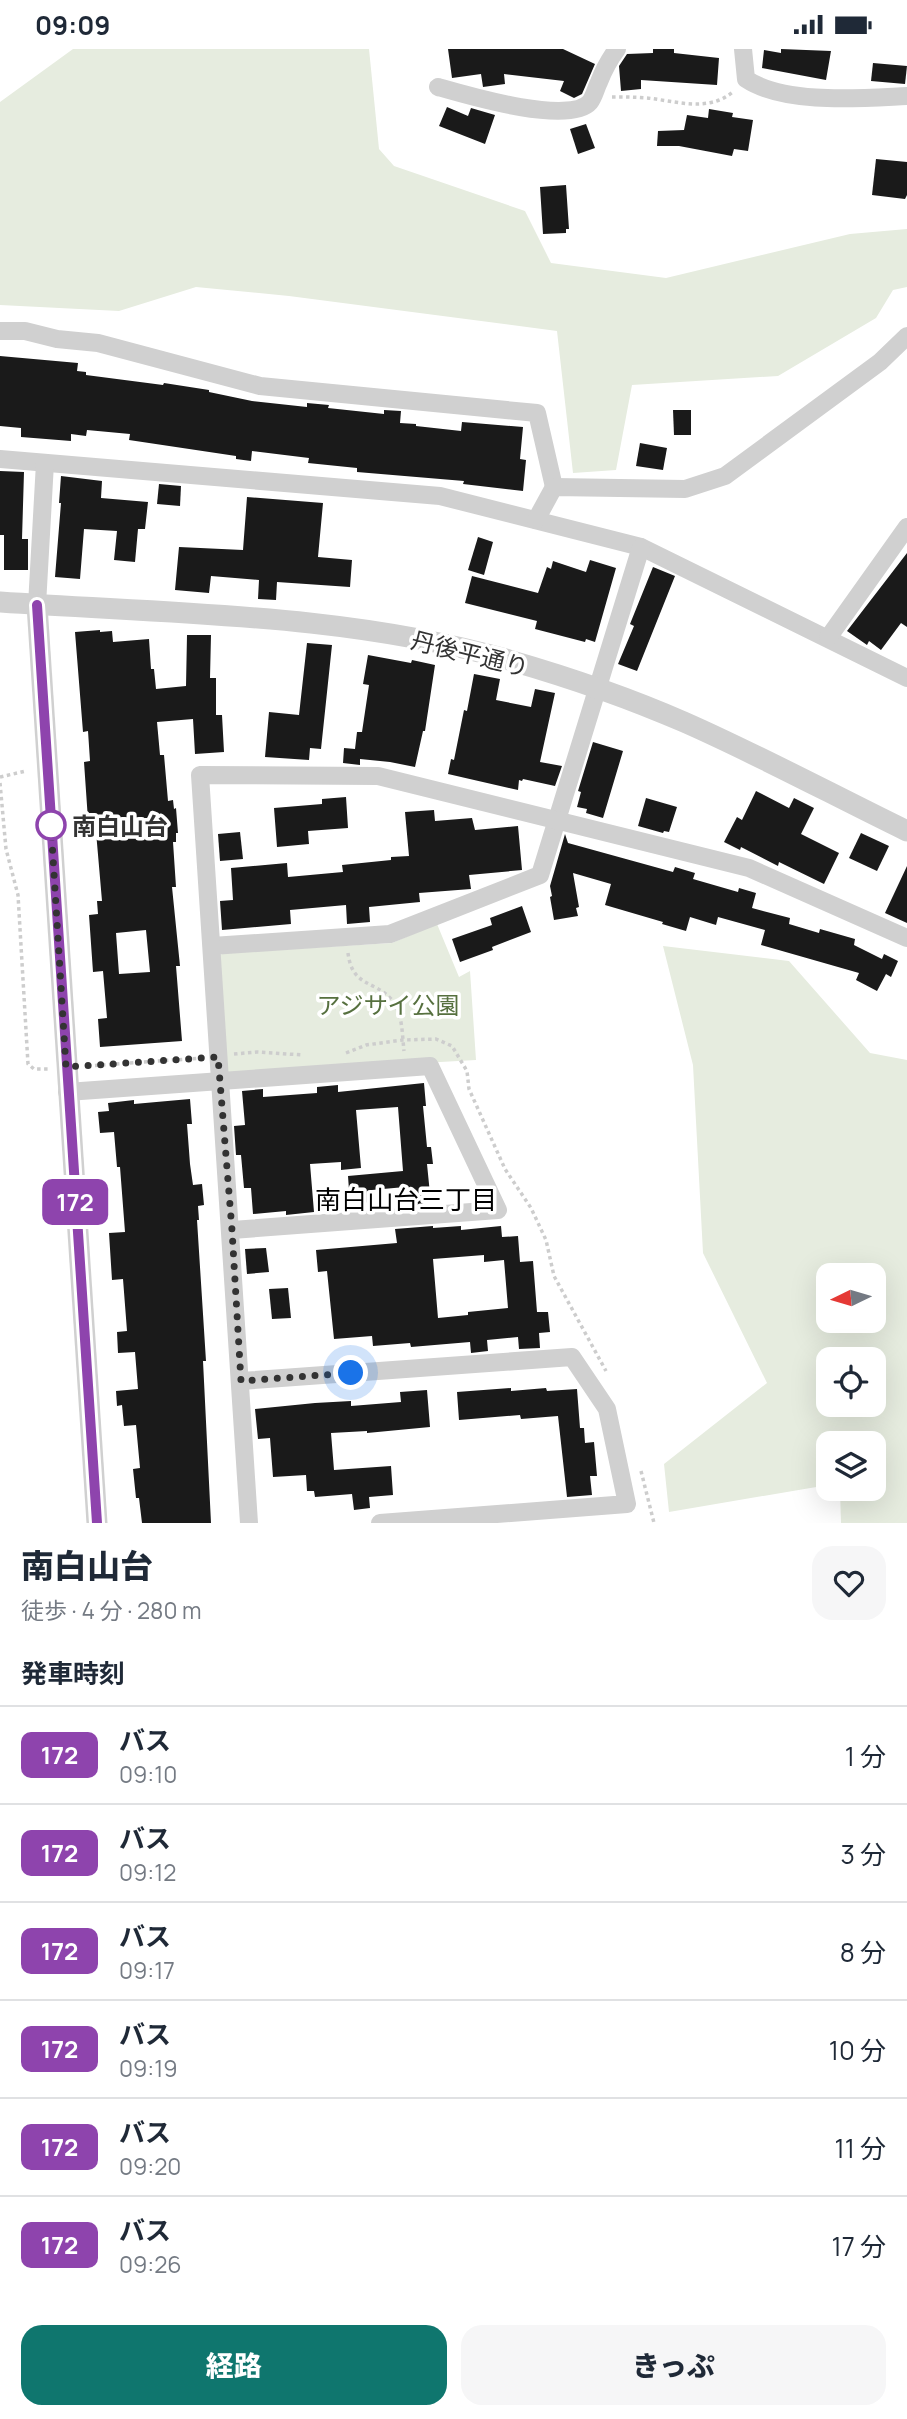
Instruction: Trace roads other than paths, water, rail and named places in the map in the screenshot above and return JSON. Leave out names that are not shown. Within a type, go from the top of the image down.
[{"type":"street","points":[[438,87],[515,107],[548,111],[578,110],[590,102],[606,63],[617,49]]},
{"type":"street","points":[[743,49],[746,79],[771,90],[806,97],[907,96]]},
{"type":"street","points":[[0,331],[25,331],[57,339],[98,344],[260,386],[537,413],[554,487],[536,520]]},
{"type":"street","points":[[554,487],[685,489],[725,476],[880,362],[907,336]]},
{"type":"street","points":[[0,459],[440,496],[641,547],[907,678]]},
{"type":"street","points":[[44,463],[37,605],[97,1523]]},
{"type":"street","points":[[828,638],[907,527]]},
{"type":"street","points":[[212,946],[390,934],[540,875],[641,547]]},
{"type":"street","name":"丹後平通り","points":[[0,602],[327,624],[413,638],[508,660],[598,688],[684,722],[907,831]]},
{"type":"street","points":[[249,1523],[232,1230],[219,1081],[200,775],[378,776],[749,868],[907,938]]},
{"type":"street","points":[[67,1092],[430,1066],[498,1210],[232,1230]]},
{"type":"street","points":[[241,1381],[572,1357],[607,1409],[627,1504],[380,1523]]},
{"type":"place","name":"南白山台","points":[[51,825]]},
{"type":"district","name":"南白山台三丁目","points":[[406,1199]]},
{"type":"park label","name":"アジサイ公園","points":[[388,1004]]}]
